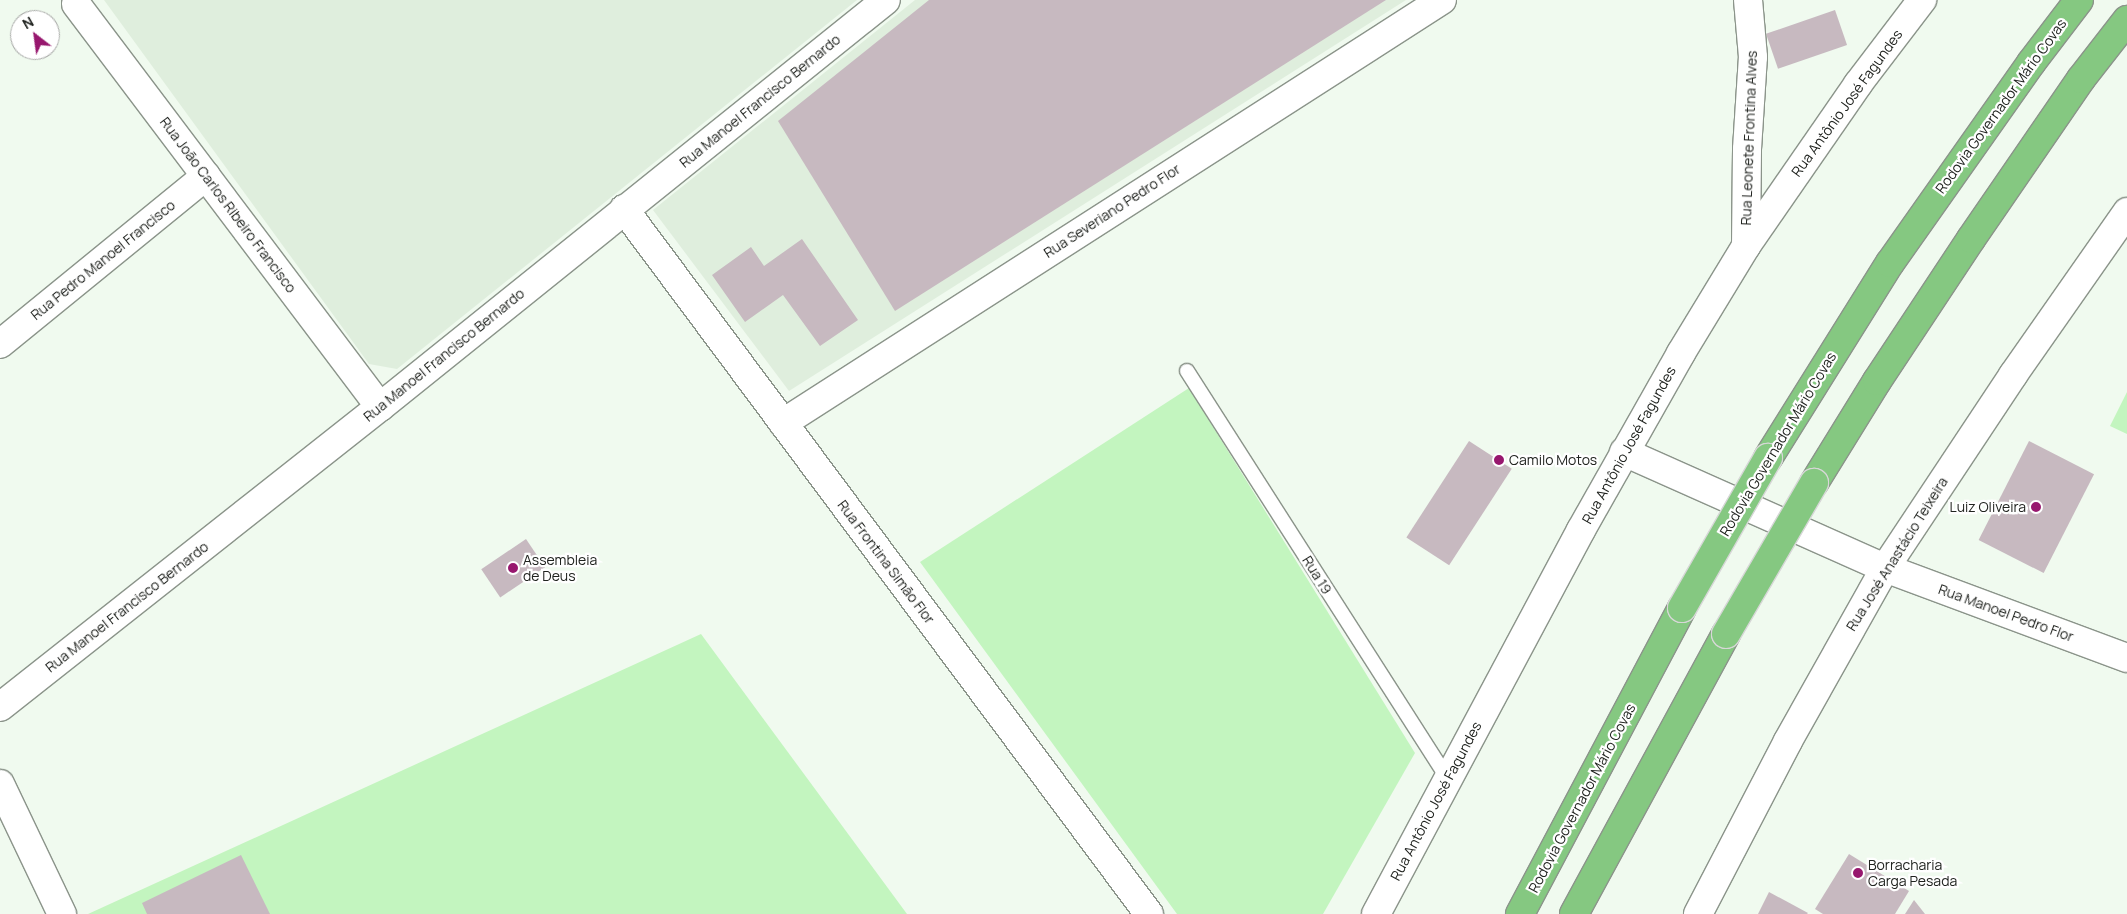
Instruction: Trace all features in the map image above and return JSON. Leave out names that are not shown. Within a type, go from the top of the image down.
[{"type":"highway","name":"Rodovia Governador Mário Covas","points":[[1520,914],[1682,608],[1768,458],[1895,255],[2020,78],[2079,0]]},
{"type":"highway","points":[[1574,914],[1726,634],[1814,483],[1877,380],[1970,239],[2081,79],[2127,20]]},
{"type":"street","name":"Rua Manoel Francisco Bernardo","points":[[0,707],[380,407],[886,0]]},
{"type":"street","name":"Rua Severiano Pedro Flor","points":[[783,423],[1442,0]]},
{"type":"street","name":"Rua Leonete Frontina Alves","points":[[1746,246],[1747,149],[1753,57],[1748,0]]},
{"type":"street","name":"Rua Antônio José Fagundes","points":[[1376,914],[1447,778],[1624,452],[1746,246],[1858,84],[1922,0]]},
{"type":"street","name":"Rua João Carlos Ribeiro Francisco","points":[[76,4],[380,407]]},
{"type":"street","name":"Rua Pedro Manoel Francisco","points":[[0,344],[206,176]]},
{"type":"street","name":"Rua Frontina Simão Flor","points":[[624,210],[1149,914]]},
{"type":"street","name":"Rua José Anastácio Teixeira","points":[[1698,914],[1793,732],[1885,568],[2002,392],[2122,227]]},
{"type":"street","name":"Rua Manoel Pedro Flor","points":[[1624,452],[1885,568],[2127,658]]},
{"type":"street","points":[[0,784],[62,914]]},
{"type":"lane","name":"Rua 19","points":[[1187,371],[1447,778]]},
{"type":"shaded area","points":[[104,0],[857,0],[397,369],[369,364]]},
{"type":"shaded area","points":[[915,0],[1406,0],[789,391],[653,210]]},
{"type":"green space","points":[[1189,388],[1415,753],[1323,914],[1177,914],[920,562]]},
{"type":"green space","points":[[2127,392],[2127,434],[2110,426]]},
{"type":"green space","points":[[701,634],[907,914],[88,914]]},
{"type":"building","points":[[929,0],[1386,0],[895,311],[778,121]]},
{"type":"building","points":[[1835,10],[1847,45],[1778,69],[1766,34]]},
{"type":"building","points":[[802,239],[858,320],[820,346],[783,295],[745,322],[712,275],[751,247],[764,266]]},
{"type":"building","points":[[1469,441],[1512,469],[1449,565],[1406,537]]},
{"type":"building","name":"Luiz Oliveira","points":[[2029,441],[2094,474],[2044,573],[1979,540]]},
{"type":"building","name":"Assembleia de Deus","points":[[526,539],[545,567],[500,597],[481,569]]},
{"type":"building","name":"Borracharia Carga Pesada","points":[[1849,854],[1909,891],[1895,914],[1823,914],[1815,909]]},
{"type":"building","points":[[241,855],[270,914],[147,914],[142,903]]},
{"type":"building","points":[[1769,892],[1808,913],[1758,914]]},
{"type":"building","points":[[1914,900],[1925,914],[1905,914]]},
{"type":"place","name":"Camilo Motos","points":[[1499,460]]},
{"type":"place","name":"Luiz Oliveira","points":[[2036,507]]},
{"type":"place","name":"Assembleia de Deus","points":[[513,568]]},
{"type":"place","name":"Borracharia Carga Pesada","points":[[1858,873]]}]
